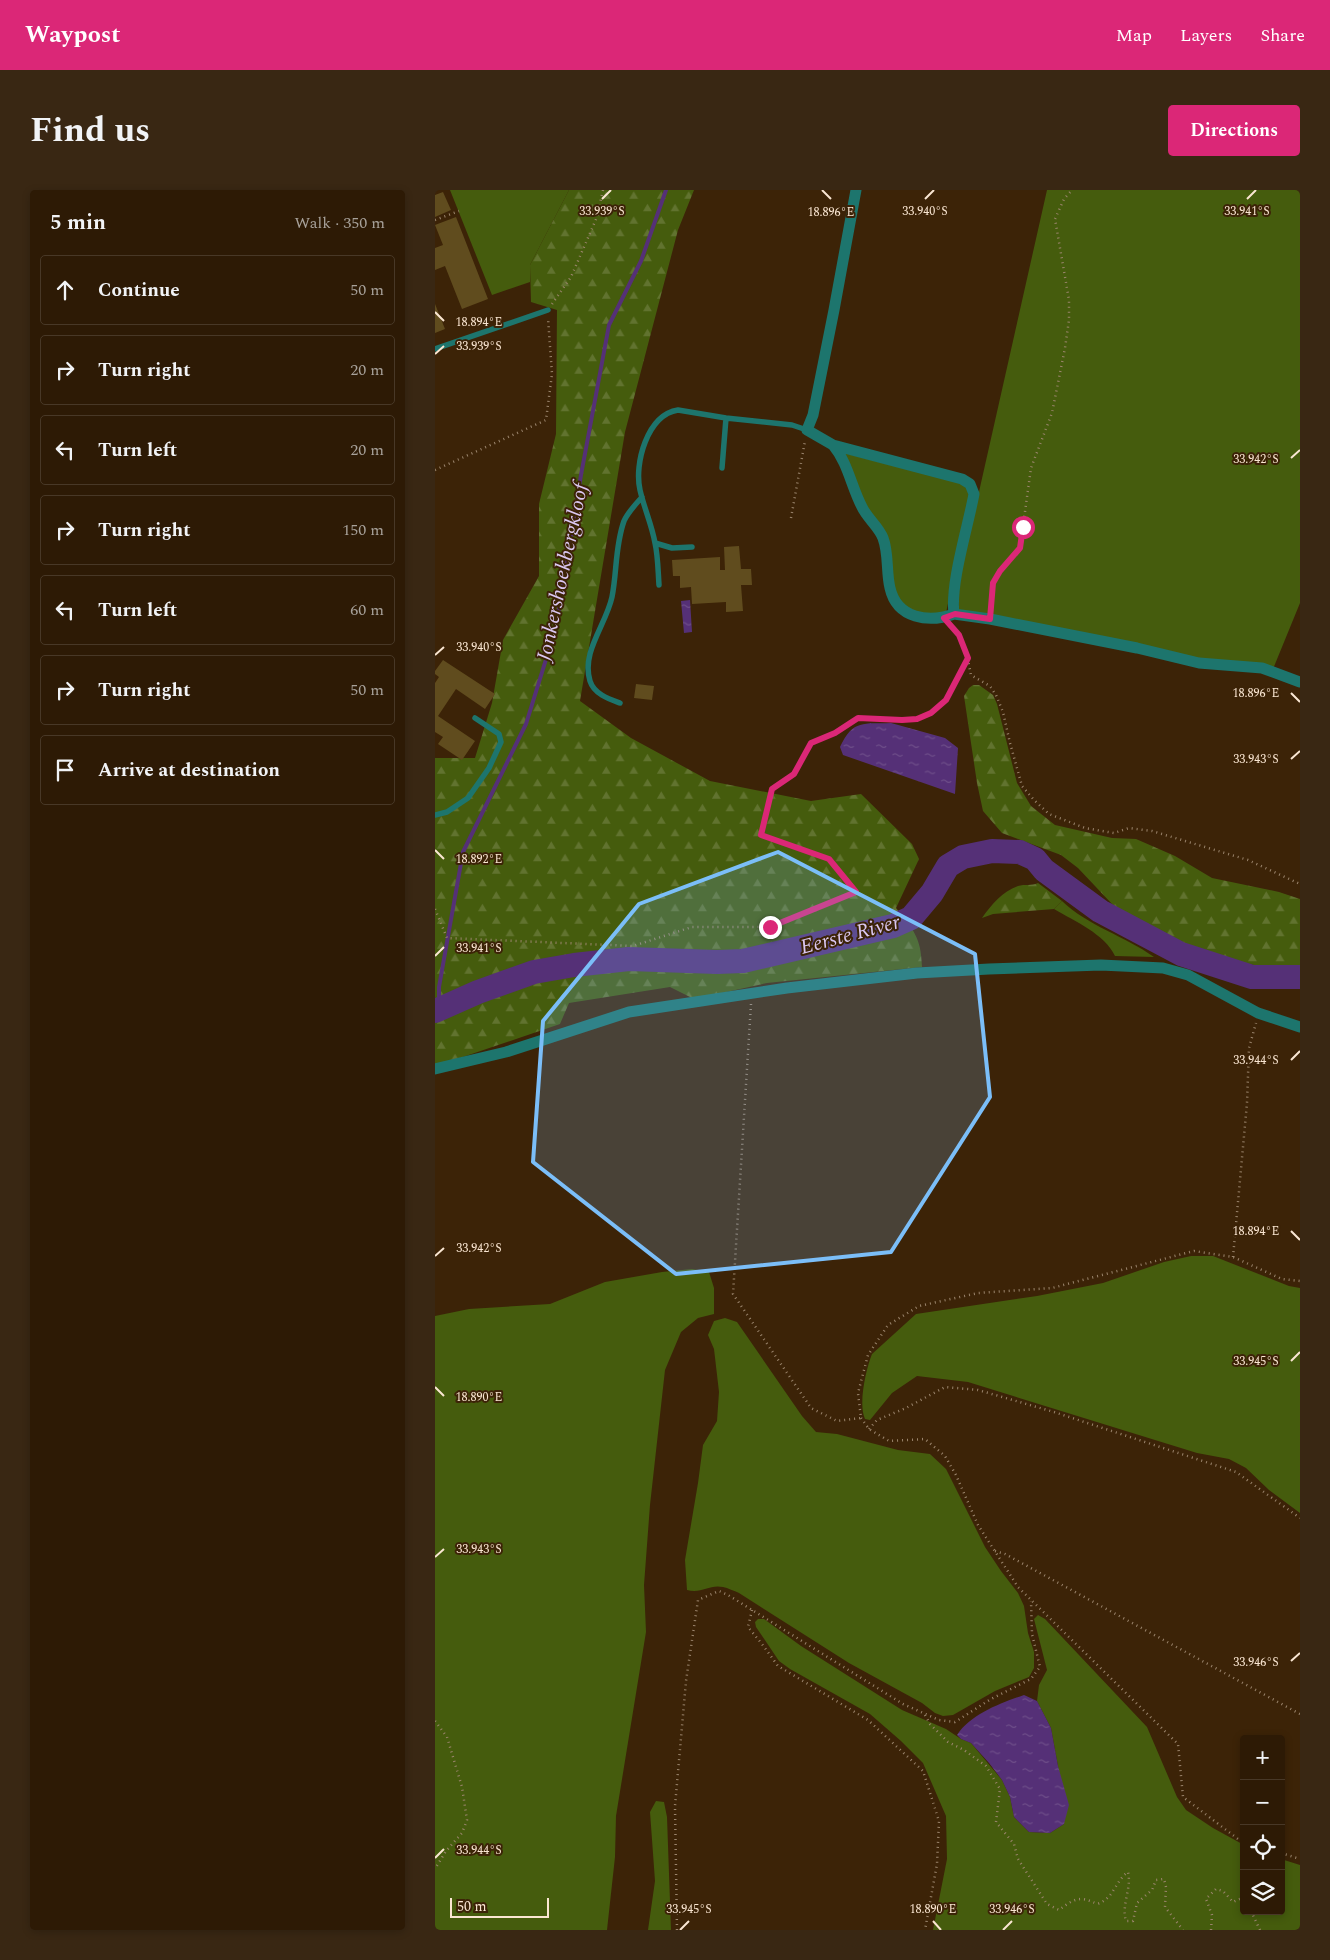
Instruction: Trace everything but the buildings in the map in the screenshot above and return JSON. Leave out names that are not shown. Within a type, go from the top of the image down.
[{"type":"street","points":[[856,190],[813,415],[807,430],[833,445],[962,479],[970,484],[974,494],[959,564],[953,604],[949,616]]},
{"type":"street","points":[[833,445],[849,471],[862,508],[883,536],[890,588],[895,601],[912,616],[926,619],[949,616],[990,619],[1137,648],[1199,663],[1262,668],[1300,682]]},
{"type":"street","points":[[435,1069],[506,1052],[629,1012],[752,993],[917,973],[1101,965],[1163,968],[1188,976],[1258,1013],[1300,1027]]},
{"type":"lane","points":[[435,349],[548,310]]},
{"type":"lane","points":[[659,585],[655,543],[640,489],[639,466],[641,452],[655,424],[671,411],[678,410],[726,418],[792,425],[807,430]]},
{"type":"lane","points":[[722,468],[726,418]]},
{"type":"lane","points":[[620,703],[601,695],[591,683],[588,668],[590,653],[612,597],[619,537],[625,519],[643,497]]},
{"type":"lane","points":[[655,543],[672,548],[693,547]]},
{"type":"lane","points":[[435,815],[447,812],[468,798],[489,768],[501,742],[499,734],[475,718]]},
{"type":"path","points":[[435,470],[546,420],[552,374],[548,310],[571,277],[597,217],[603,190]]},
{"type":"path","points":[[990,619],[993,583],[1000,571],[1020,548],[1031,468],[1052,413],[1065,348],[1069,320],[1069,300],[1055,219],[1072,190]]},
{"type":"path","points":[[435,220],[459,211]]},
{"type":"path","points":[[791,518],[807,430]]},
{"type":"path","points":[[949,616],[968,658],[971,675],[990,686],[1003,712],[1022,786],[1033,800],[1049,814],[1085,828],[1114,833],[1129,828],[1152,831],[1248,860],[1300,884]]},
{"type":"path","points":[[435,909],[447,938],[633,946],[692,927],[770,927],[856,892],[829,859],[761,835],[772,789],[794,774],[811,743],[835,733],[858,718],[917,719],[931,713],[946,700],[968,658]]},
{"type":"path","points":[[752,993],[733,1294],[811,1408],[837,1421],[861,1418]]},
{"type":"path","points":[[1233,1258],[1247,1103],[1249,1048],[1258,1013]]},
{"type":"path","points":[[1240,1840],[1183,1797],[1179,1744],[1018,1587],[978,1525],[957,1475],[945,1456],[925,1439],[889,1441],[869,1428],[861,1418],[858,1393],[868,1355],[888,1324],[919,1306],[978,1293],[1052,1288],[1195,1251],[1233,1258],[1282,1279],[1300,1281]]},
{"type":"path","points":[[869,1428],[877,1420],[945,1388],[977,1390],[1054,1412],[1236,1472],[1299,1517]]},
{"type":"path","points":[[993,1551],[1005,1554],[1300,1714]]},
{"type":"path","points":[[677,1930],[675,1806],[685,1681],[698,1600],[719,1591],[903,1704],[939,1720],[955,1722],[991,1699],[1031,1679],[1040,1667],[1032,1634],[1031,1601]]},
{"type":"path","points":[[752,1610],[747,1627],[778,1666],[869,1720],[923,1771],[939,1822],[937,1864],[925,1930]]},
{"type":"path","points":[[923,1714],[948,1742],[964,1750],[986,1766],[1000,1789],[997,1822],[1014,1844],[1018,1859],[1047,1904],[1059,1910],[1072,1901],[1086,1898],[1097,1904],[1103,1902],[1114,1892],[1122,1876],[1128,1872],[1130,1880],[1124,1914],[1127,1921],[1133,1921],[1137,1903],[1152,1890],[1156,1880],[1164,1879],[1167,1887],[1165,1907],[1183,1930]]},
{"type":"path","points":[[435,1721],[447,1737],[462,1786],[467,1820],[462,1833],[446,1851],[435,1869]]},
{"type":"path","points":[[1285,1854],[1300,1859]]},
{"type":"path","points":[[1211,1930],[1212,1915],[1206,1899],[1216,1889],[1223,1891],[1233,1902],[1240,1899]]},
{"type":"path","points":[[1253,1915],[1260,1930]]},
{"type":"highlighted area","points":[[778,852],[975,954],[990,1097],[891,1252],[676,1274],[533,1162],[543,1021],[639,904]]},
{"type":"green space","points":[[450,190],[569,190],[530,265],[530,282],[492,295]]},
{"type":"green space","points":[[569,190],[694,190],[678,230],[625,432],[580,701],[631,738],[710,781],[811,801],[861,794],[912,844],[919,859],[896,908],[908,923],[918,941],[922,967],[767,983],[694,999],[670,987],[569,1003],[560,1024],[445,1063],[435,1064],[435,758],[475,758],[492,703],[503,640],[539,576],[539,504],[556,434],[557,310],[531,302],[530,265]]},
{"type":"green space","points":[[1047,190],[1300,190],[1300,603],[1273,669],[1217,662],[959,610],[958,585]]},
{"type":"green space","points":[[844,453],[965,484],[970,497],[946,613],[930,616],[906,608],[896,595],[891,572]]},
{"type":"green space","points":[[973,685],[979,685],[993,695],[1017,783],[1031,806],[1055,825],[1112,838],[1136,839],[1175,856],[1212,878],[1279,892],[1300,899],[1300,968],[1270,968],[1238,962],[1199,951],[1150,930],[1112,904],[1078,868],[1061,855],[1002,833],[983,811],[977,783],[964,696]]},
{"type":"green space","points":[[1038,883],[1062,901],[1054,909],[993,914],[982,918],[1002,895],[1018,886]]},
{"type":"green space","points":[[1062,901],[1083,917],[1154,957],[1115,956],[1097,935],[1054,909]]},
{"type":"green space","points":[[1191,1256],[1213,1256],[1289,1286],[1300,1288],[1300,1513],[1269,1490],[1246,1468],[1229,1459],[1197,1453],[968,1382],[917,1376],[892,1393],[870,1420],[865,1419],[862,1405],[865,1377],[872,1354],[916,1314],[1037,1296],[1103,1283],[1164,1262]]},
{"type":"green space","points":[[692,1269],[709,1272],[714,1288],[714,1314],[698,1318],[681,1332],[665,1370],[650,1505],[644,1585],[646,1632],[616,1816],[615,1857],[607,1930],[435,1930],[435,1316],[469,1309],[550,1304],[605,1282]]},
{"type":"green space","points":[[725,1318],[737,1322],[802,1416],[816,1432],[837,1434],[898,1450],[930,1454],[946,1469],[985,1547],[1018,1593],[1024,1606],[1028,1633],[1034,1652],[1034,1668],[1029,1677],[995,1691],[953,1715],[943,1716],[849,1663],[739,1593],[718,1586],[697,1591],[687,1590],[685,1560],[703,1445],[717,1421],[719,1392],[714,1349],[708,1335],[714,1321]]},
{"type":"green space","points":[[1038,1615],[1045,1619],[1147,1727],[1177,1797],[1186,1810],[1240,1843],[1240,1915],[1285,1915],[1285,1860],[1300,1865],[1300,1930],[933,1930],[947,1859],[946,1816],[923,1763],[870,1714],[779,1661],[756,1627],[755,1622],[758,1619],[764,1619],[801,1646],[902,1710],[946,1729],[971,1743],[1002,1780],[1010,1797],[1014,1817],[1029,1832],[1050,1833],[1064,1824],[1058,1766],[1051,1728],[1037,1701],[1039,1685],[1047,1670],[1034,1619]]},
{"type":"green space","points":[[656,1801],[664,1802],[667,1817],[671,1930],[648,1930],[655,1881],[650,1812]]},
{"type":"water","points":[[690,600],[692,632],[684,633],[681,601]]},
{"type":"water","points":[[891,723],[945,738],[958,748],[955,794],[843,755],[840,747],[855,727],[866,724]]},
{"type":"water","points":[[1024,1695],[1037,1701],[1051,1728],[1058,1766],[1069,1805],[1064,1824],[1050,1833],[1029,1832],[1014,1817],[1010,1797],[1002,1780],[971,1743],[957,1735],[978,1715]]},
{"type":"waterway","name":"Jonkershoekbergkloof","points":[[439,1010],[439,987],[463,852],[526,724],[556,627],[581,475],[609,325],[641,261],[666,190]]},
{"type":"waterway","name":"Eerste River","points":[[435,1011],[478,992],[534,972],[574,965],[629,959],[743,961],[893,926],[911,918],[932,893],[948,866],[963,857],[992,851],[1020,852],[1035,859],[1044,870],[1100,911],[1181,954],[1252,977],[1300,977]]},
{"type":"route","points":[[770,927],[856,892],[829,859],[761,835],[772,789],[794,774],[811,743],[835,733],[858,718],[917,719],[931,713],[946,700],[968,658],[959,635],[944,618],[955,614],[990,619],[993,583],[1000,571],[1020,548],[1023,527]]}]
